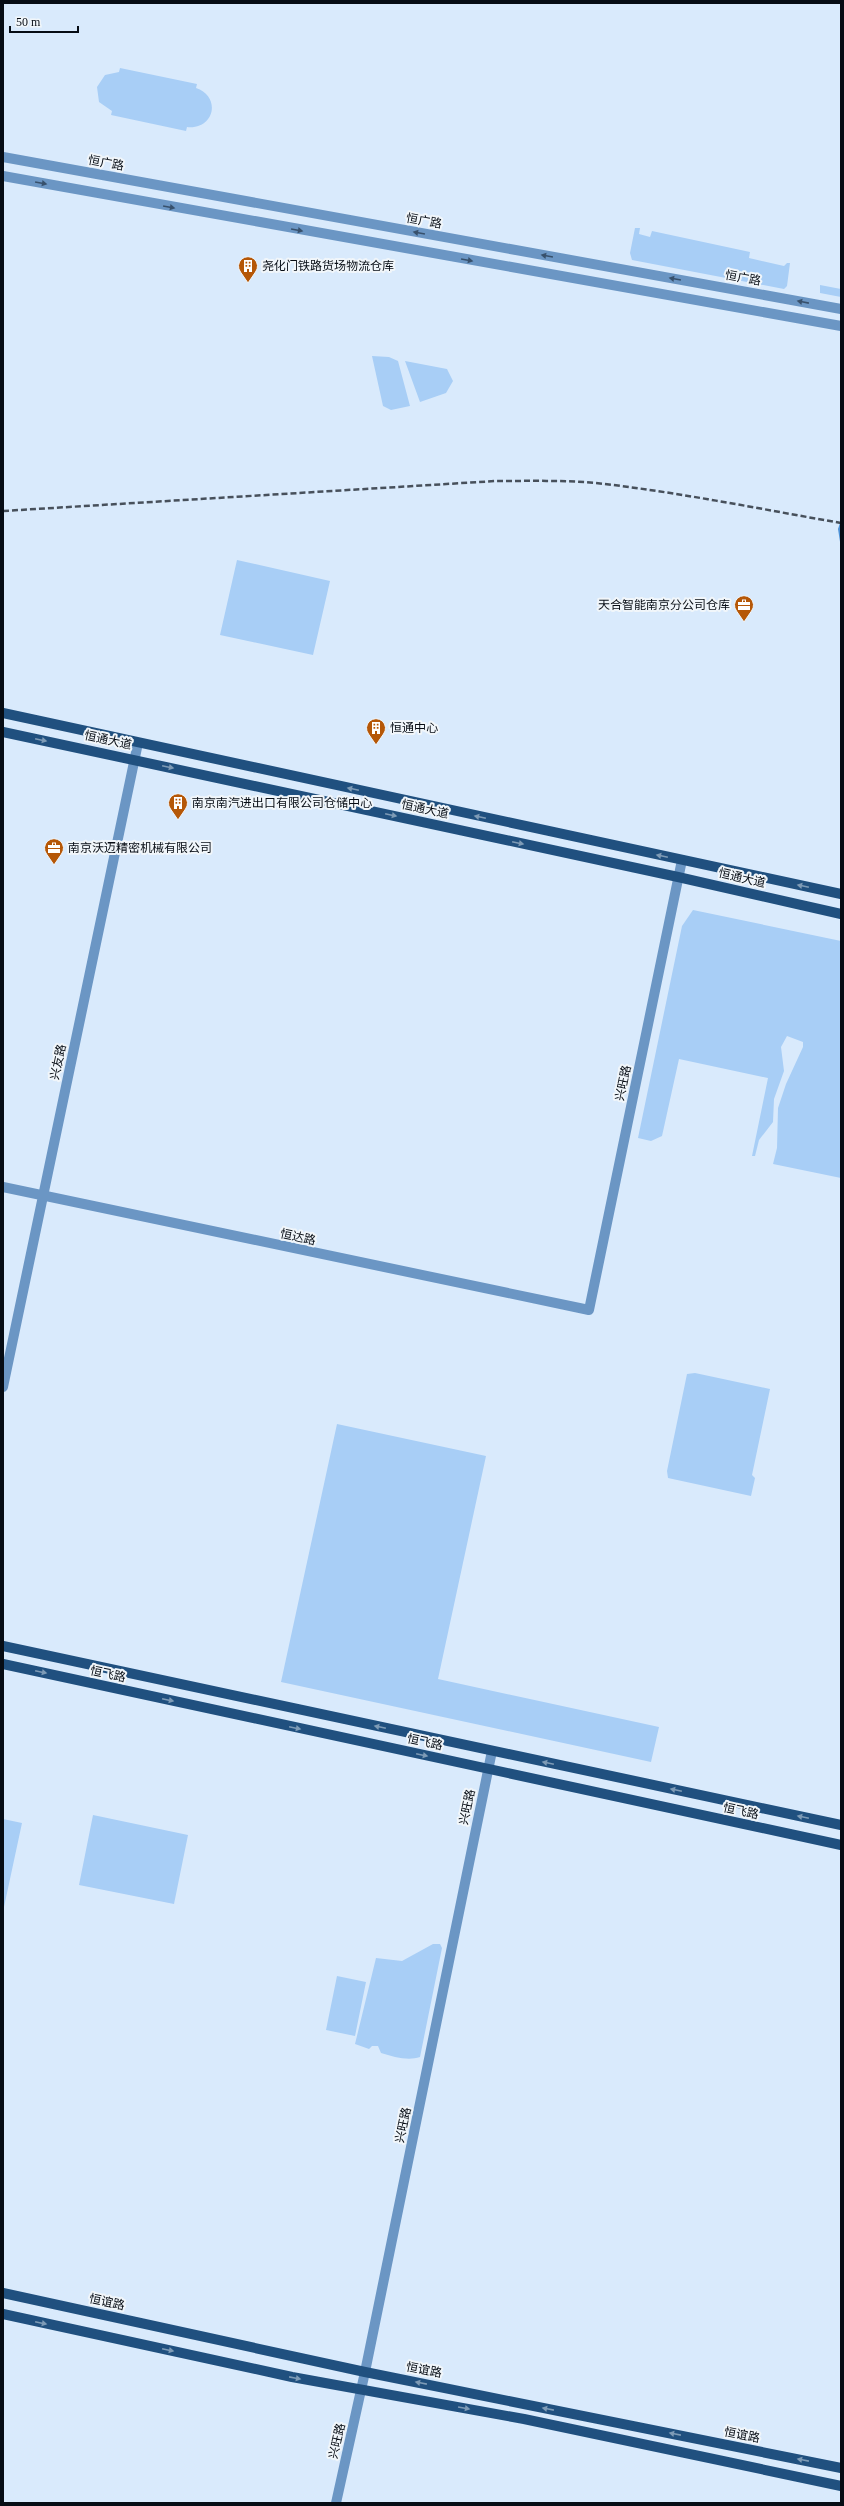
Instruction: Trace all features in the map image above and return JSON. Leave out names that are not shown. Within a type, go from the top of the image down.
[{"type":"main road","name":"恒通大道","points":[[3,713],[841,894]]},
{"type":"main road","name":"恒通大道","points":[[3,732],[678,876],[841,914]]},
{"type":"main road","name":"恒飞路","points":[[3,1646],[841,1825]]},
{"type":"main road","name":"恒飞路","points":[[3,1664],[841,1845]]},
{"type":"main road","name":"恒谊路","points":[[3,2293],[365,2372],[841,2468]]},
{"type":"main road","points":[[3,2314],[361,2390],[524,2419],[841,2486]]},
{"type":"street","name":"恒广路","points":[[3,157],[841,309]]},
{"type":"street","points":[[3,176],[841,326]]},
{"type":"street","name":"兴友路","points":[[3,1387],[138,743]]},
{"type":"street","name":"兴旺路","points":[[589,1310],[682,860]]},
{"type":"street","name":"恒达路","points":[[3,1187],[589,1310]]},
{"type":"street","name":"兴旺路","points":[[336,2503],[365,2372],[492,1751]]},
{"type":"shaded area","points":[[120,68],[197,84],[196,88],[204,92],[212,105],[209,118],[196,127],[187,127],[186,131],[111,115],[112,111],[99,102],[97,87],[105,75],[119,72]]},
{"type":"shaded area","points":[[635,228],[640,228],[639,234],[650,237],[652,231],[750,252],[749,258],[784,266],[787,263],[790,263],[787,286],[784,289],[632,260],[630,253]]},
{"type":"shaded area","points":[[820,285],[841,289],[841,297],[820,293]]},
{"type":"shaded area","points":[[372,356],[389,357],[398,361],[410,406],[391,410],[383,406]]},
{"type":"shaded area","points":[[405,361],[447,369],[453,381],[446,393],[420,402]]},
{"type":"shaded area","points":[[237,560],[330,581],[313,655],[220,635]]},
{"type":"shaded area","points":[[693,910],[841,941],[841,1178],[773,1164],[777,1148],[778,1108],[786,1084],[803,1047],[803,1042],[787,1036],[781,1047],[784,1071],[774,1099],[773,1122],[759,1140],[755,1156],[752,1156],[768,1078],[679,1059],[662,1136],[651,1141],[638,1138],[682,926]]},
{"type":"shaded area","points":[[695,1373],[770,1389],[752,1475],[755,1478],[751,1496],[668,1478],[667,1471],[687,1374]]},
{"type":"shaded area","points":[[337,1424],[486,1456],[438,1679],[659,1727],[651,1762],[281,1682]]},
{"type":"shaded area","points":[[93,1815],[188,1835],[174,1904],[79,1885]]},
{"type":"shaded area","points":[[3,1819],[22,1823],[4,1907],[3,1907]]},
{"type":"shaded area","points":[[433,1944],[440,1944],[442,1948],[420,2057],[406,2059],[396,2057],[381,2053],[378,2046],[372,2046],[369,2049],[355,2044],[376,1958],[402,1961]]},
{"type":"shaded area","points":[[337,1976],[366,1982],[355,2036],[326,2030]]},
{"type":"water","points":[[841,520],[841,548],[838,529]]},
{"type":"railway","points":[[3,511],[496,481],[559,481],[596,483],[657,491],[841,523]]},
{"type":"place","name":"尧化门铁路货场物流仓库","points":[[248,283]]},
{"type":"place","name":"天合智能南京分公司仓库","points":[[744,622]]},
{"type":"place","name":"恒通中心","points":[[376,745]]},
{"type":"place","name":"南京南汽进出口有限公司仓储中心","points":[[178,820]]},
{"type":"place","name":"南京沃迈精密机械有限公司","points":[[54,865]]}]
